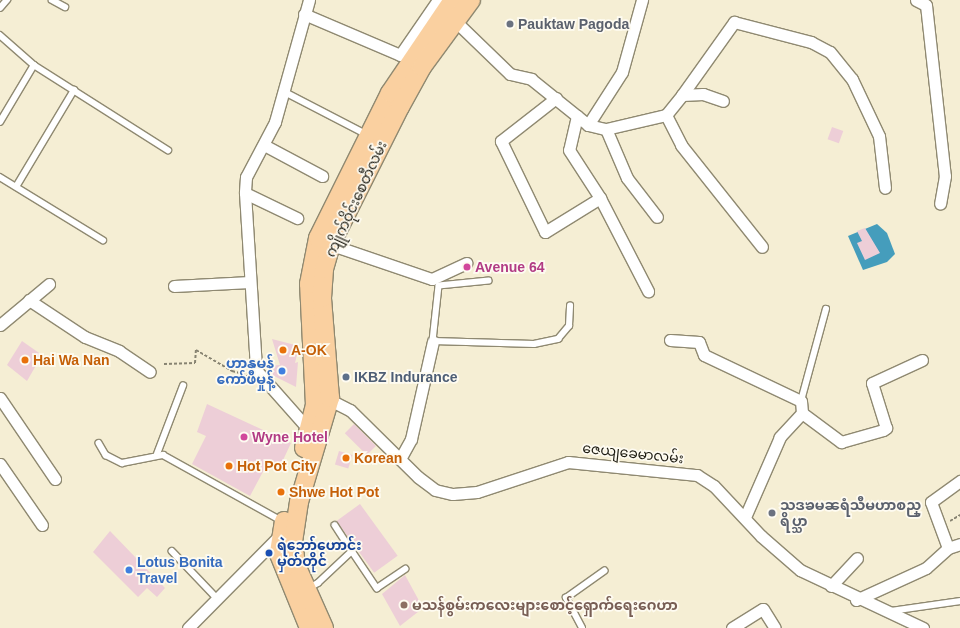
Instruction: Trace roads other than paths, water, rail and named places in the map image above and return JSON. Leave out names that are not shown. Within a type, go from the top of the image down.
[{"type":"main road","points":[[448,9],[471,0]]},
{"type":"main road","name":"ကျိုက်ဝိုင်းစေတီလမ်း","points":[[324,628],[309,619],[305,589],[296,565],[286,528],[322,397],[322,298],[324,243],[350,193],[410,60],[448,9]]},
{"type":"main road","points":[[309,619],[279,554],[309,430],[322,397]]},
{"type":"street","points":[[309,0],[275,122],[246,177],[245,194],[250,282],[258,374],[309,430]]},
{"type":"street","points":[[588,125],[622,72],[642,0]]},
{"type":"street","points":[[916,0],[926,5],[945,176],[940,204]]},
{"type":"street","points":[[304,14],[400,55],[448,9],[510,74],[531,79],[588,125],[606,129],[666,115],[734,22],[811,42],[830,52],[852,79],[879,136],[885,188]]},
{"type":"street","points":[[682,95],[703,94],[723,101]]},
{"type":"street","points":[[556,98],[500,141],[545,232],[600,198]]},
{"type":"street","points":[[666,115],[681,145],[762,247]]},
{"type":"street","points":[[577,116],[570,150],[600,198],[648,291]]},
{"type":"street","points":[[606,129],[627,178],[657,217]]},
{"type":"street","points":[[264,145],[322,176]]},
{"type":"street","points":[[245,194],[297,218]]},
{"type":"street","points":[[324,243],[432,279],[468,263]]},
{"type":"street","points":[[174,286],[250,282]]},
{"type":"street","points":[[0,325],[49,284]]},
{"type":"street","points":[[29,300],[85,337],[119,351],[150,372]]},
{"type":"street","points":[[670,340],[699,342],[704,355],[801,401],[802,413],[780,437],[745,517]]},
{"type":"street","points":[[400,459],[411,439],[433,341]]},
{"type":"street","points":[[802,413],[841,442],[883,430],[886,428],[872,383],[922,360]]},
{"type":"street","name":"ဇေယျခေမာလမ်း","points":[[322,397],[350,410],[400,459],[435,490],[452,494],[477,492],[568,462],[667,470],[697,475],[714,486],[800,570],[856,600],[923,628]]},
{"type":"street","points":[[0,398],[55,479]]},
{"type":"street","points":[[0,464],[42,525]]},
{"type":"street","points":[[948,548],[931,502],[960,481]]},
{"type":"street","points":[[188,628],[216,597],[286,528]]},
{"type":"street","points":[[856,600],[926,568],[948,548],[960,544]]},
{"type":"street","points":[[831,586],[857,558]]},
{"type":"street","points":[[732,628],[763,609],[775,628]]},
{"type":"lane","points":[[0,8],[7,0]]},
{"type":"lane","points":[[52,0],[64,7]]},
{"type":"lane","points":[[0,34],[34,65],[168,150]]},
{"type":"lane","points":[[0,122],[34,65]]},
{"type":"lane","points":[[16,187],[74,90]]},
{"type":"lane","points":[[283,90],[377,133]]},
{"type":"lane","points":[[0,177],[103,240]]},
{"type":"lane","points":[[489,281],[439,286],[433,341],[534,344],[558,339],[569,326],[570,306]]},
{"type":"lane","points":[[801,401],[826,309]]},
{"type":"lane","points":[[157,454],[184,386]]},
{"type":"lane","points":[[99,443],[106,455],[122,463],[157,454],[286,528]]},
{"type":"lane","points":[[335,525],[377,588],[405,569]]},
{"type":"lane","points":[[172,551],[216,597]]},
{"type":"lane","points":[[305,589],[318,583],[352,551]]},
{"type":"lane","points":[[582,628],[566,598],[604,571]]},
{"type":"lane","points":[[885,612],[960,601]]},
{"type":"water","points":[[877,224],[887,233],[895,254],[887,262],[863,270],[848,236]]},
{"type":"place","name":"Pauktaw Pagoda","points":[[510,24]]},
{"type":"place","name":"Avenue 64","points":[[467,267]]},
{"type":"place","name":"A-OK","points":[[283,350]]},
{"type":"place","name":"Hai Wa Nan","points":[[25,360]]},
{"type":"place","name":"ဟာနုမန် ကော်ဖီမှုန့်","points":[[282,371]]},
{"type":"place","name":"IKBZ Indurance","points":[[346,377]]},
{"type":"place","name":"Wyne Hotel","points":[[244,437]]},
{"type":"place","name":"Korean","points":[[346,458]]},
{"type":"place","name":"Hot Pot City","points":[[229,466]]},
{"type":"place","name":"Shwe Hot Pot","points":[[281,492]]},
{"type":"place","name":"သဒၶမၼရံသီမဟာစည္ ရိပ္သာ","points":[[772,513]]},
{"type":"place","name":"ရဲဘော်ဟောင်း မှတ်တိုင်","points":[[269,553]]},
{"type":"place","name":"Lotus Bonita Travel","points":[[129,570]]},
{"type":"place","name":"မသန်စွမ်းကလေးများစောင့်ရှောက်ရေးဂေဟာ","points":[[404,605]]}]
